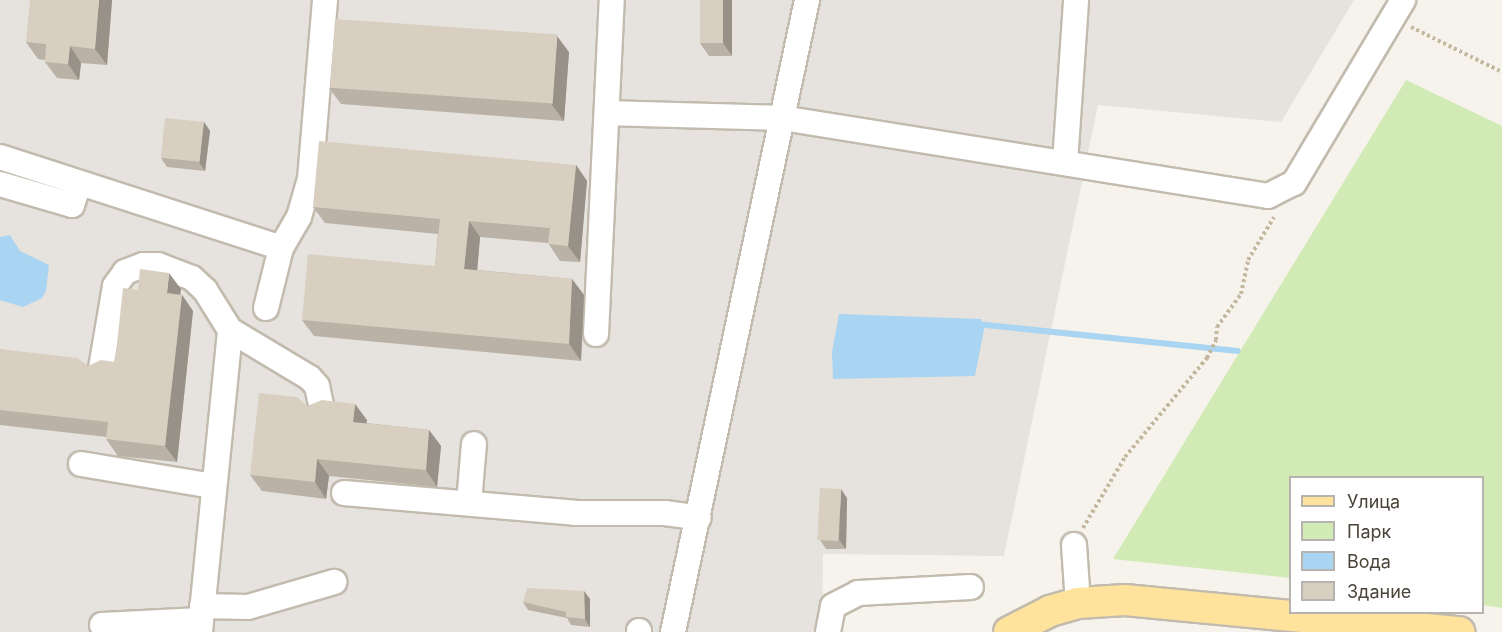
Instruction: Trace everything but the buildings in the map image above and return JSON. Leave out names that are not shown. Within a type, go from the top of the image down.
[{"type":"main road","points":[[1009,632],[1050,611],[1078,603],[1152,601],[1459,632]]},
{"type":"street","points":[[266,308],[281,248],[299,217],[310,179],[325,0]]},
{"type":"street","points":[[597,334],[612,0]]},
{"type":"street","points":[[673,632],[807,0]]},
{"type":"street","points":[[1075,165],[1077,0]]},
{"type":"street","points":[[607,112],[782,118],[1241,194],[1268,196],[1294,183],[1398,9]]},
{"type":"street","points":[[0,157],[281,248]]},
{"type":"street","points":[[0,184],[72,205],[79,183]]},
{"type":"street","points":[[101,368],[115,286],[125,272],[143,265],[176,269],[192,278],[205,290],[230,330],[310,378],[317,386],[322,409]]},
{"type":"street","points":[[201,619],[212,486],[230,330]]},
{"type":"street","points":[[469,503],[474,444]]},
{"type":"street","points":[[81,464],[212,486]]},
{"type":"street","points":[[344,493],[575,513],[665,513],[699,518]]},
{"type":"street","points":[[1074,545],[1078,603]]},
{"type":"street","points":[[102,625],[201,619],[334,582]]},
{"type":"street","points":[[828,632],[832,606],[858,593],[972,587]]},
{"type":"path","points":[[1398,9],[1502,72]]},
{"type":"path","points":[[1074,545],[1125,457],[1207,358],[1216,340],[1217,327],[1241,294],[1248,260],[1294,183]]},
{"type":"shaded area","points":[[0,0],[1354,0],[1281,122],[1098,105],[1004,556],[823,554],[822,632],[0,632]]},
{"type":"green space","points":[[1406,80],[1502,126],[1502,608],[1484,605],[1484,476],[1289,476],[1289,578],[1113,559]]},
{"type":"water","points":[[10,235],[20,251],[49,265],[46,291],[42,298],[23,307],[0,300],[0,237]]},
{"type":"water","points":[[839,314],[981,319],[984,330],[975,376],[833,379],[832,352]]},
{"type":"waterway","points":[[976,324],[1238,351]]}]
